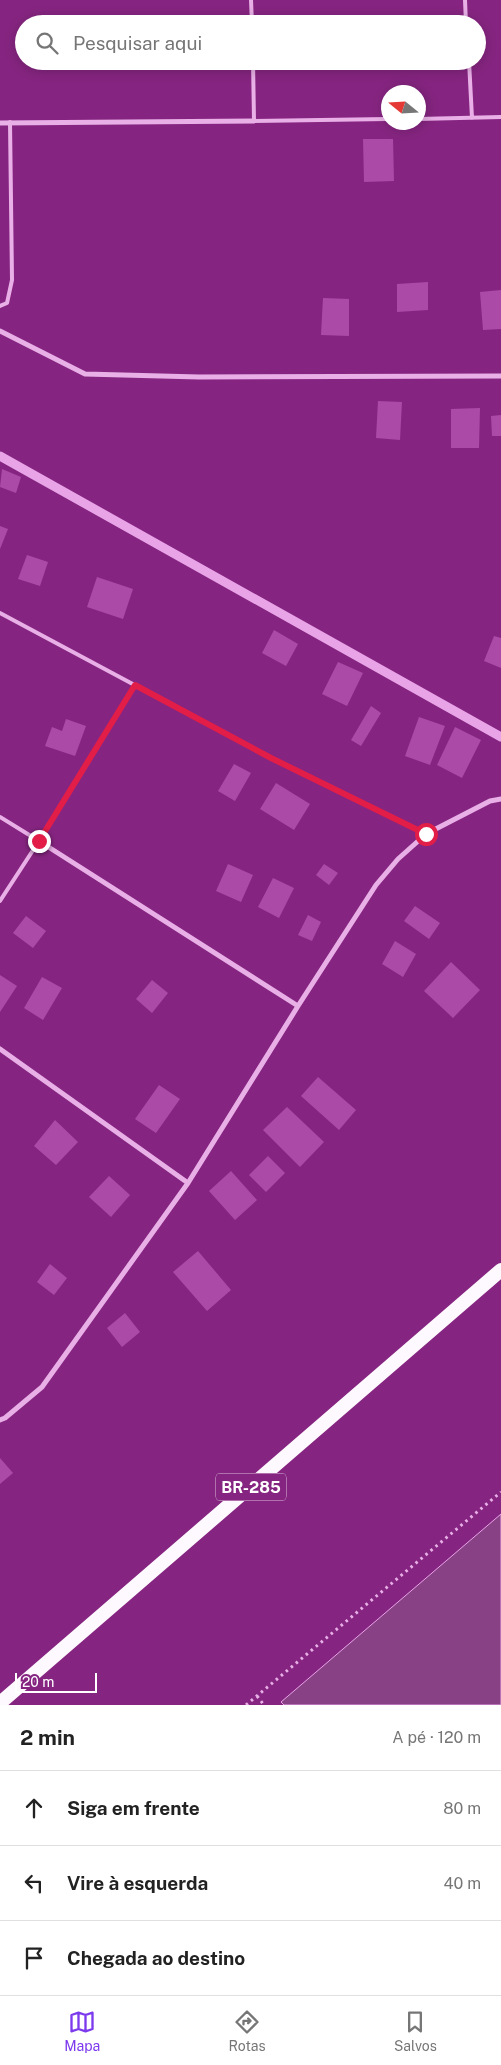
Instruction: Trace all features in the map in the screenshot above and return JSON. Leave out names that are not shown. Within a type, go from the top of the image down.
[{"type":"highway","name":"BR-285","points":[[0,1703],[501,1270]]},
{"type":"street","points":[[0,123],[254,121]]},
{"type":"street","points":[[0,331],[85,374],[501,376]]},
{"type":"street","points":[[0,1420],[5,1418],[42,1387],[188,1183],[376,885],[398,859],[426,834],[490,801],[501,799]]},
{"type":"street","points":[[39,841],[298,1006]]},
{"type":"street","points":[[0,1049],[188,1183]]},
{"type":"lane","points":[[251,0],[252,15]]},
{"type":"lane","points":[[465,0],[466,15]]},
{"type":"lane","points":[[253,70],[254,121],[381,119]]},
{"type":"lane","points":[[469,70],[472,118]]},
{"type":"lane","points":[[426,119],[501,117]]},
{"type":"lane","points":[[0,306],[7,302],[12,280],[10,122]]},
{"type":"lane","points":[[0,613],[271,758],[426,834]]},
{"type":"lane","points":[[0,900],[39,841],[135,685]]},
{"type":"lane","points":[[0,817],[39,841]]},
{"type":"path","points":[[246,1705],[501,1492]]},
{"type":"path","points":[[257,1696],[264,1705]]},
{"type":"shaded area","points":[[501,1514],[501,1705],[284,1705],[281,1702]]},
{"type":"building","points":[[363,139],[393,139],[394,181],[364,182]]},
{"type":"building","points":[[428,282],[428,310],[397,312],[397,284]]},
{"type":"building","points":[[501,290],[501,329],[483,330],[480,292]]},
{"type":"building","points":[[323,298],[349,299],[349,336],[321,335]]},
{"type":"building","points":[[378,401],[402,402],[400,440],[376,438]]},
{"type":"building","points":[[480,408],[479,448],[451,448],[451,409]]},
{"type":"building","points":[[501,415],[501,436],[492,436],[491,416]]},
{"type":"building","points":[[2,469],[21,477],[16,493],[0,487]]},
{"type":"building","points":[[0,526],[8,529],[0,549]]},
{"type":"building","points":[[27,555],[48,562],[40,586],[18,579]]},
{"type":"building","points":[[97,577],[133,589],[123,619],[87,607]]},
{"type":"building","points":[[274,630],[298,644],[286,666],[262,653]]},
{"type":"building","points":[[494,636],[501,638],[501,668],[484,661]]},
{"type":"building","points":[[338,662],[363,673],[347,706],[322,694]]},
{"type":"building","points":[[371,706],[381,713],[361,746],[351,740]]},
{"type":"building","points":[[419,717],[445,726],[430,765],[405,756]]},
{"type":"building","points":[[66,719],[86,726],[75,756],[45,746],[52,727],[62,731]]},
{"type":"building","points":[[455,727],[481,740],[462,778],[437,765]]},
{"type":"building","points":[[234,764],[251,773],[235,801],[218,791]]},
{"type":"building","points":[[276,783],[310,804],[294,830],[260,809]]},
{"type":"building","points":[[228,864],[253,875],[241,902],[216,891]]},
{"type":"building","points":[[324,864],[338,873],[329,885],[316,875]]},
{"type":"building","points":[[273,878],[294,888],[279,918],[258,907]]},
{"type":"building","points":[[415,906],[440,923],[429,939],[404,921]]},
{"type":"building","points":[[308,915],[321,922],[312,941],[298,935]]},
{"type":"building","points":[[26,916],[46,931],[33,948],[13,933]]},
{"type":"building","points":[[395,941],[416,954],[403,977],[382,964]]},
{"type":"building","points":[[451,962],[480,990],[453,1018],[424,991]]},
{"type":"building","points":[[0,975],[17,986],[0,1012]]},
{"type":"building","points":[[42,977],[62,988],[43,1020],[24,1008]]},
{"type":"building","points":[[152,980],[168,993],[152,1013],[136,999]]},
{"type":"building","points":[[318,1077],[356,1110],[339,1130],[301,1096]]},
{"type":"building","points":[[159,1085],[180,1099],[156,1133],[135,1119]]},
{"type":"building","points":[[287,1107],[324,1142],[300,1167],[263,1130]]},
{"type":"building","points":[[55,1120],[78,1142],[56,1165],[34,1146]]},
{"type":"building","points":[[268,1156],[285,1173],[266,1192],[249,1175]]},
{"type":"building","points":[[231,1171],[257,1200],[235,1220],[209,1191]]},
{"type":"building","points":[[109,1176],[130,1195],[111,1217],[89,1197]]},
{"type":"building","points":[[198,1251],[231,1290],[207,1311],[173,1272]]},
{"type":"building","points":[[50,1264],[67,1278],[54,1295],[37,1282]]},
{"type":"building","points":[[125,1313],[140,1332],[122,1347],[107,1328]]},
{"type":"building","points":[[0,1458],[13,1473],[0,1484]]},
{"type":"waterway","points":[[0,456],[501,737]]},
{"type":"route","points":[[39,841],[135,685],[271,758],[426,834]]}]
